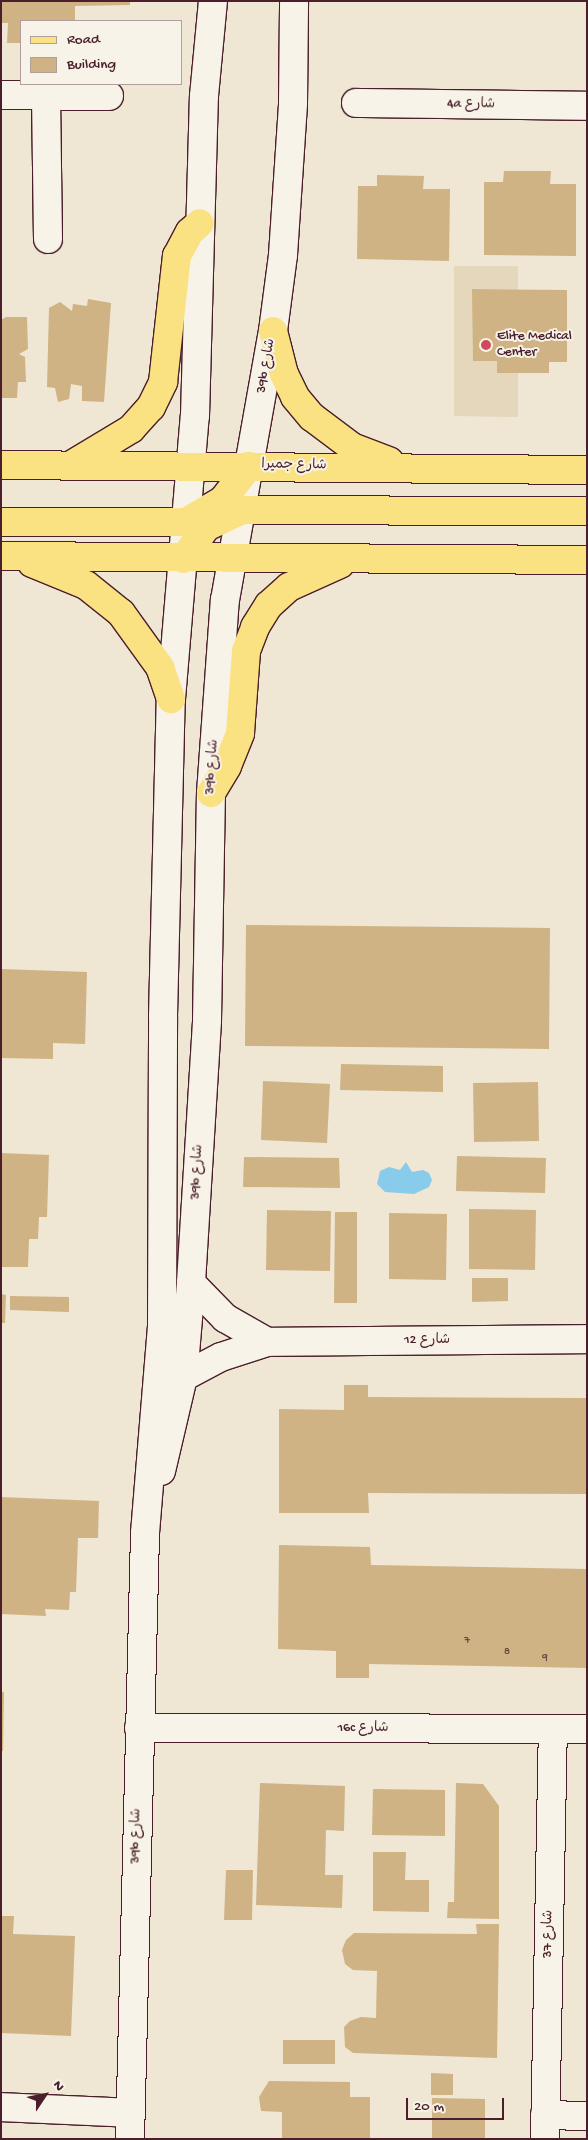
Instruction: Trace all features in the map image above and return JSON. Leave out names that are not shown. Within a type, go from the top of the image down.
[{"type":"main road","points":[[71,465],[131,429],[151,407],[163,382],[177,256],[182,243],[200,223]]},
{"type":"main road","points":[[273,331],[284,374],[295,397],[312,417],[352,447],[410,468]]},
{"type":"main road","name":"شارع جميرا","points":[[1,465],[191,465],[587,470]]},
{"type":"main road","points":[[1,522],[186,522],[223,500],[250,466]]},
{"type":"main road","points":[[183,559],[206,527],[242,510],[587,511]]},
{"type":"main road","points":[[1,556],[183,559],[587,560]]},
{"type":"main road","points":[[1,556],[45,566],[86,585],[121,613],[142,638],[160,668],[171,699]]},
{"type":"main road","points":[[211,793],[228,766],[240,733],[246,651],[255,627],[269,605],[288,587],[311,575],[354,560]]},
{"type":"street","name":"39b شارع","points":[[130,2126],[145,1533],[162,1325],[163,1016],[171,699],[191,465],[204,96],[213,1]]},
{"type":"street","name":"39b شارع","points":[[145,1533],[182,1377],[191,1283],[207,1020],[211,793],[225,600],[273,331],[289,179],[294,1]]},
{"type":"street","points":[[1,95],[109,96]]},
{"type":"street","points":[[46,95],[48,238]]},
{"type":"street","name":"4a شارع","points":[[356,103],[587,106]]},
{"type":"street","points":[[191,1283],[225,1318],[267,1342]]},
{"type":"street","name":"شارع 12","points":[[182,1377],[215,1360],[267,1342],[587,1339]]},
{"type":"street","name":"16c شارع","points":[[139,1728],[587,1730]]},
{"type":"street","name":"شارع 37","points":[[545,2127],[553,1729]]},
{"type":"street","points":[[1,2107],[130,2126]]},
{"type":"street","points":[[545,2127],[587,2116]]},
{"type":"shaded area","name":"Elite Medical Center","points":[[454,266],[518,266],[518,417],[454,416]]},
{"type":"water","points":[[406,1162],[412,1172],[423,1170],[429,1173],[432,1180],[429,1187],[414,1194],[385,1192],[377,1184],[380,1171],[389,1167],[400,1170]]},
{"type":"building","points":[[1,1],[130,1],[130,5],[75,6],[75,20],[20,20],[20,43],[7,43],[8,23],[1,23]]},
{"type":"building","points":[[504,171],[551,171],[550,184],[576,184],[576,256],[484,255],[484,182],[503,182]]},
{"type":"building","points":[[377,175],[424,176],[423,189],[450,189],[449,261],[357,259],[358,186],[377,186]]},
{"type":"building","points":[[472,289],[567,290],[567,362],[549,362],[549,373],[497,373],[497,361],[473,361]]},
{"type":"building","points":[[88,299],[111,303],[104,402],[82,401],[82,386],[71,384],[69,399],[58,402],[55,388],[47,387],[49,308],[60,302],[72,311],[73,304],[87,306]]},
{"type":"building","points":[[6,317],[27,317],[28,349],[19,354],[25,357],[26,382],[18,382],[17,398],[1,398],[1,320]]},
{"type":"building","points":[[246,925],[550,928],[549,1049],[245,1046]]},
{"type":"building","points":[[1,969],[87,972],[85,1044],[53,1043],[53,1059],[1,1058]]},
{"type":"building","points":[[341,1064],[443,1066],[443,1092],[340,1090]]},
{"type":"building","points":[[263,1081],[330,1084],[327,1143],[261,1140]]},
{"type":"building","points":[[538,1082],[539,1141],[474,1142],[473,1083]]},
{"type":"building","points":[[1,1153],[49,1155],[47,1217],[39,1217],[38,1239],[29,1239],[28,1267],[1,1267]]},
{"type":"building","points":[[457,1156],[546,1158],[545,1193],[456,1191]]},
{"type":"building","points":[[244,1157],[339,1158],[340,1188],[243,1187]]},
{"type":"building","points":[[469,1209],[536,1210],[535,1270],[469,1269]]},
{"type":"building","points":[[267,1210],[331,1211],[330,1271],[266,1270]]},
{"type":"building","points":[[335,1212],[357,1212],[357,1303],[334,1303]]},
{"type":"building","points":[[389,1213],[447,1214],[446,1280],[389,1279]]},
{"type":"building","points":[[472,1278],[508,1278],[508,1301],[472,1302]]},
{"type":"building","points":[[1,1294],[6,1295],[5,1323],[1,1323]]},
{"type":"building","points":[[10,1296],[69,1297],[69,1312],[10,1310]]},
{"type":"building","points":[[344,1385],[368,1385],[368,1397],[587,1398],[587,1494],[368,1493],[369,1513],[279,1513],[279,1409],[344,1410]]},
{"type":"building","points":[[1,1497],[99,1501],[98,1538],[78,1538],[76,1592],[70,1592],[69,1610],[45,1609],[46,1616],[1,1614]]},
{"type":"building","points":[[279,1545],[370,1547],[371,1565],[587,1569],[587,1668],[369,1664],[369,1678],[336,1678],[336,1651],[278,1649]]},
{"type":"building","points":[[1,1692],[4,1692],[3,1751],[1,1751]]},
{"type":"building","points":[[260,1783],[345,1786],[344,1831],[326,1830],[325,1875],[343,1875],[342,1908],[256,1905]]},
{"type":"building","points":[[456,1783],[483,1784],[499,1806],[499,1919],[447,1918],[448,1902],[454,1902]]},
{"type":"building","points":[[373,1789],[445,1790],[445,1836],[372,1835]]},
{"type":"building","points":[[373,1852],[406,1852],[405,1880],[429,1880],[429,1912],[373,1911]]},
{"type":"building","points":[[226,1870],[253,1870],[252,1920],[224,1920]]},
{"type":"building","points":[[1,1916],[14,1916],[13,1934],[75,1936],[71,2036],[1,2033]]},
{"type":"building","points":[[476,1924],[499,1924],[497,2058],[353,2053],[345,2047],[344,2027],[350,2021],[361,2017],[376,2018],[377,1971],[353,1970],[345,1964],[342,1950],[346,1940],[354,1933],[477,1934]]},
{"type":"building","points":[[283,2040],[335,2040],[335,2064],[283,2064]]},
{"type":"building","points":[[431,2073],[453,2074],[453,2095],[431,2095]]},
{"type":"building","points":[[269,2081],[350,2082],[350,2097],[370,2097],[370,2139],[282,2139],[282,2112],[261,2111],[259,2097]]},
{"type":"building","points":[[432,2098],[485,2099],[485,2139],[432,2139]]},
{"type":"place","name":"Elite Medical Center","points":[[486,345]]}]
